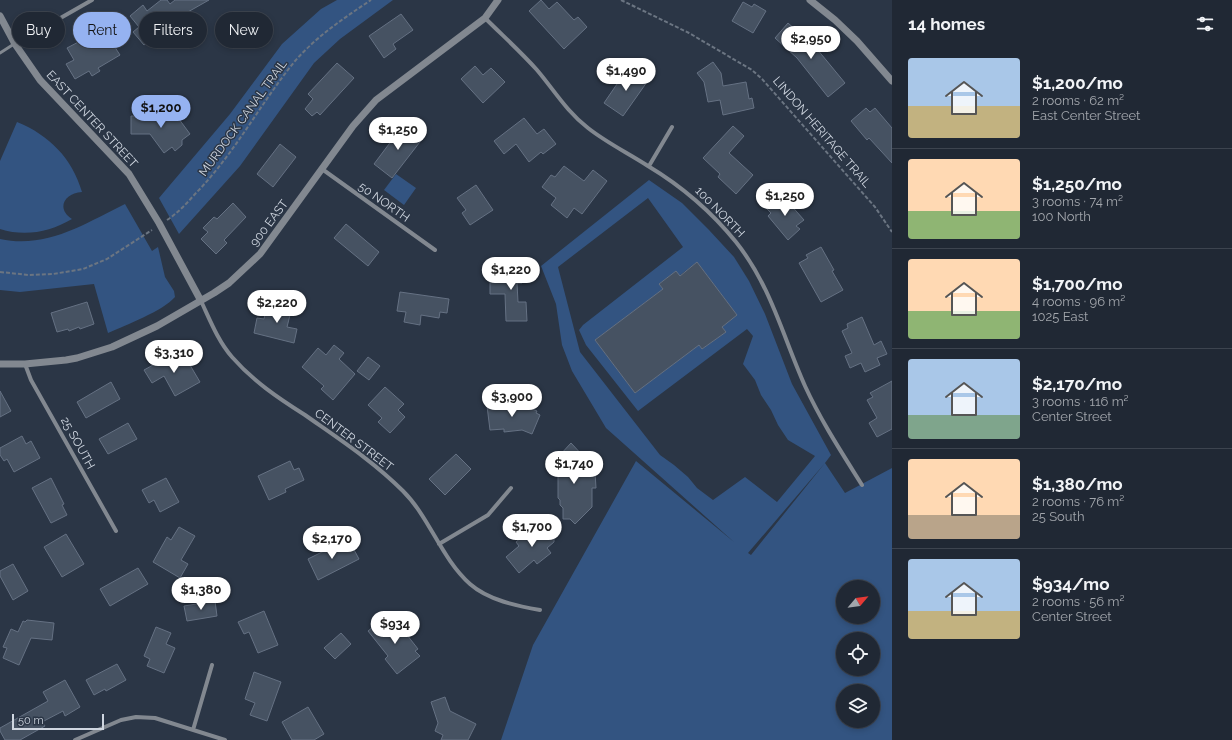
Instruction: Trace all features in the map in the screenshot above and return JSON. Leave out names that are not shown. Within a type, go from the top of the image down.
[{"type":"street","points":[[65,15],[92,0]]},
{"type":"street","name":"900 EAST","points":[[0,364],[24,364],[77,358],[112,347],[157,326],[229,283],[260,254],[353,126],[376,100],[484,18],[498,0]]},
{"type":"street","points":[[810,0],[835,20],[857,41],[892,81]]},
{"type":"street","name":"EAST CENTER STREET","points":[[0,16],[12,38]]},
{"type":"street","name":"100 NORTH","points":[[484,18],[538,71],[563,104],[577,119],[603,139],[649,166],[693,197],[721,224],[746,255],[770,296],[805,386],[827,429],[862,485]]},
{"type":"street","name":"EAST CENTER STREET","points":[[18,48],[40,80],[129,174],[159,223],[201,301]]},
{"type":"street","points":[[649,166],[672,127]]},
{"type":"street","name":"50 NORTH","points":[[322,169],[435,250]]},
{"type":"street","name":"CENTER STREET","points":[[201,301],[231,356],[248,374],[269,392],[351,447],[375,465],[404,492],[426,521],[454,564],[470,584],[492,597],[516,605],[540,610]]},
{"type":"street","name":"25 SOUTH","points":[[24,364],[31,380],[116,531]]},
{"type":"street","points":[[440,544],[488,515],[511,488]]},
{"type":"street","points":[[193,730],[212,665]]},
{"type":"street","points":[[75,740],[120,720],[136,717],[155,718],[224,740]]},
{"type":"lane","points":[[0,53],[12,46]]},
{"type":"path","name":"MURDOCK CANAL TRAIL","points":[[168,219],[178,212],[226,160],[282,79],[304,52],[331,27],[371,0]]},
{"type":"path","name":"LINDON HERITAGE TRAIL","points":[[621,0],[689,33],[752,70],[876,207],[892,232]]},
{"type":"path","points":[[0,272],[29,275],[54,274],[83,269],[107,259],[150,232]]},
{"type":"shaded area","points":[[337,0],[393,0],[340,39],[314,63],[240,166],[179,234],[159,198],[230,114],[282,44],[321,9]]},
{"type":"shaded area","points":[[17,122],[29,127],[58,149],[72,169],[82,192],[71,195],[64,202],[64,211],[72,219],[46,230],[19,233],[0,229],[0,161]]},
{"type":"shaded area","points":[[396,174],[416,188],[404,205],[384,190]]},
{"type":"shaded area","points":[[649,180],[682,203],[734,257],[749,281],[765,314],[792,384],[831,455],[825,463],[845,493],[892,468],[892,740],[501,740],[533,645],[636,461],[734,542],[606,428],[572,371],[562,345],[556,304],[541,266]],"holes":[[[648,198],[683,247],[583,325],[579,330],[586,345],[638,411],[747,329],[753,336],[743,364],[755,380],[761,395],[788,440],[815,456],[777,502],[745,477],[713,500],[697,488],[688,477],[674,465],[660,455],[580,352],[558,267]],[[697,262],[737,315],[722,327],[726,332],[702,349],[699,345],[635,393],[595,340],[663,289],[659,284],[676,271],[679,276]],[[825,463],[751,555],[748,553]]]},
{"type":"shaded area","points":[[125,204],[152,251],[158,247],[165,277],[174,291],[175,297],[162,307],[144,317],[108,333],[94,284],[20,292],[0,290],[0,239],[34,241],[49,238],[65,233]]},
{"type":"building","points":[[161,0],[167,0],[170,4],[175,0],[209,0],[188,12],[139,12],[139,27],[131,15],[143,5],[147,11]]},
{"type":"building","points":[[541,0],[549,9],[557,2],[574,20],[578,17],[587,27],[564,49],[529,11]]},
{"type":"building","points":[[743,2],[752,7],[754,4],[766,11],[753,33],[732,21]]},
{"type":"building","points":[[401,14],[413,30],[393,44],[396,49],[384,58],[369,36]]},
{"type":"building","points":[[788,23],[817,49],[845,83],[828,97],[797,58],[775,38]]},
{"type":"building","points":[[139,27],[139,39],[133,32]]},
{"type":"building","points":[[73,45],[73,48],[115,48],[120,55],[98,68],[100,71],[92,76],[89,71],[75,79],[66,64],[74,60],[67,48]]},
{"type":"building","points":[[713,62],[721,73],[723,86],[746,82],[749,99],[752,98],[754,108],[723,115],[720,100],[708,102],[704,82],[697,73]]},
{"type":"building","points":[[337,63],[354,78],[320,115],[317,112],[312,116],[305,109],[313,99],[308,94]]},
{"type":"building","points":[[475,66],[483,75],[491,68],[505,82],[483,103],[461,79]]},
{"type":"building","points":[[628,68],[647,82],[623,116],[604,103]]},
{"type":"building","points":[[866,108],[870,112],[875,108],[892,128],[892,163],[869,138],[867,140],[851,121]]},
{"type":"building","points":[[164,111],[173,111],[190,134],[182,140],[182,145],[175,151],[172,147],[164,153],[150,134],[131,134],[131,116],[158,116]]},
{"type":"building","points":[[524,118],[537,134],[544,129],[556,144],[543,154],[541,152],[529,162],[516,144],[504,154],[494,141]]},
{"type":"building","points":[[404,124],[423,138],[392,178],[374,164]]},
{"type":"building","points":[[733,126],[744,136],[729,153],[753,175],[736,194],[718,177],[720,174],[703,158]]},
{"type":"building","points":[[280,144],[296,157],[273,187],[257,174]]},
{"type":"building","points":[[564,166],[584,181],[593,170],[607,181],[582,214],[574,208],[567,218],[551,205],[556,198],[542,187],[551,175],[555,177]]},
{"type":"building","points":[[476,185],[493,210],[470,225],[462,213],[466,210],[457,198]]},
{"type":"building","points":[[781,194],[804,220],[796,226],[800,229],[788,240],[768,216],[771,213],[766,208]]},
{"type":"building","points":[[233,203],[246,217],[224,240],[227,243],[216,254],[201,239],[208,232],[203,228],[214,217],[217,219]]},
{"type":"building","points":[[346,224],[379,252],[368,266],[334,238]]},
{"type":"building","points":[[821,247],[843,290],[821,302],[799,263],[808,258],[806,255]]},
{"type":"building","points":[[503,261],[522,261],[522,283],[517,283],[518,302],[526,302],[527,321],[506,321],[505,294],[490,294],[490,280],[503,280]]},
{"type":"building","points":[[697,262],[737,315],[722,327],[726,332],[702,349],[699,345],[635,393],[595,340],[663,289],[659,284],[676,271],[680,276]]},
{"type":"building","points":[[400,292],[449,299],[447,313],[440,312],[439,318],[421,315],[420,325],[404,322],[406,312],[397,311]]},
{"type":"building","points":[[87,302],[94,324],[80,329],[79,327],[69,331],[68,329],[57,332],[51,313]]},
{"type":"building","points":[[272,302],[292,307],[287,327],[297,329],[294,343],[254,333],[257,318],[264,319],[266,310],[270,310]]},
{"type":"building","points":[[862,317],[874,345],[881,341],[887,354],[877,358],[880,365],[865,372],[861,363],[850,368],[845,356],[852,353],[842,331],[848,328],[847,324]]},
{"type":"building","points":[[334,345],[344,353],[339,359],[355,374],[333,400],[321,389],[324,386],[302,367],[318,348],[326,355]]},
{"type":"building","points":[[173,354],[179,364],[187,360],[200,382],[175,396],[164,376],[152,383],[144,370]]},
{"type":"building","points":[[368,357],[380,366],[369,380],[357,371]]},
{"type":"building","points":[[892,381],[892,429],[877,437],[869,423],[877,418],[867,400],[873,397],[870,393]]},
{"type":"building","points":[[111,382],[120,399],[86,418],[77,402]]},
{"type":"building","points":[[385,387],[404,404],[398,410],[405,417],[390,433],[378,422],[382,418],[368,405]]},
{"type":"building","points":[[0,391],[11,411],[0,417]]},
{"type":"building","points":[[513,404],[537,411],[536,413],[540,415],[532,434],[522,430],[504,432],[504,429],[490,430],[487,406]]},
{"type":"building","points":[[128,423],[137,439],[108,454],[99,439]]},
{"type":"building","points":[[22,436],[26,444],[31,441],[40,458],[14,472],[7,459],[4,461],[0,455],[0,448]]},
{"type":"building","points":[[571,443],[585,458],[572,472],[595,472],[596,488],[592,488],[592,507],[575,524],[570,519],[563,519],[563,508],[560,505],[560,500],[558,498],[558,476],[550,468]]},
{"type":"building","points":[[456,454],[471,469],[445,495],[429,479]]},
{"type":"building","points":[[290,461],[294,470],[299,468],[304,480],[285,489],[286,492],[269,500],[258,476]]},
{"type":"building","points":[[51,478],[64,504],[62,505],[67,515],[51,523],[32,488]]},
{"type":"building","points":[[166,478],[179,502],[160,512],[154,500],[149,503],[142,490]]},
{"type":"building","points":[[540,522],[554,538],[554,542],[547,548],[551,553],[537,564],[534,560],[519,573],[506,557],[519,546],[516,542]]},
{"type":"building","points":[[179,527],[195,536],[181,560],[188,564],[180,578],[153,562],[167,537],[171,540]]},
{"type":"building","points":[[66,534],[84,564],[62,577],[44,547]]},
{"type":"building","points":[[342,542],[345,549],[352,546],[359,559],[318,580],[308,559]]},
{"type":"building","points":[[13,564],[28,591],[13,600],[0,576],[0,571]]},
{"type":"building","points":[[138,568],[148,584],[110,606],[100,589]]},
{"type":"building","points":[[215,601],[217,616],[187,621],[184,606]]},
{"type":"building","points":[[264,611],[278,645],[258,653],[249,632],[244,634],[238,622]]},
{"type":"building","points":[[385,617],[396,630],[400,626],[418,649],[415,651],[420,656],[397,674],[385,659],[388,656],[368,631]]},
{"type":"building","points":[[27,620],[54,623],[52,640],[31,638],[19,665],[3,658],[7,648],[3,647],[11,629],[18,632],[23,621],[25,622]]},
{"type":"building","points":[[156,627],[171,633],[166,644],[175,648],[164,673],[147,666],[150,659],[144,656]]},
{"type":"building","points":[[341,633],[351,644],[335,659],[324,648]]},
{"type":"building","points":[[117,664],[126,680],[106,691],[105,689],[94,695],[86,680]]},
{"type":"building","points":[[254,672],[281,682],[267,721],[250,715],[255,703],[245,699]]},
{"type":"building","points":[[65,680],[80,707],[65,716],[63,711],[42,722],[45,726],[20,740],[5,740],[0,728],[48,701],[43,692]]},
{"type":"building","points":[[445,697],[450,711],[476,724],[468,740],[441,740],[443,735],[435,731],[438,723],[431,702]]},
{"type":"building","points":[[308,707],[324,734],[314,740],[292,740],[282,722]]}]
